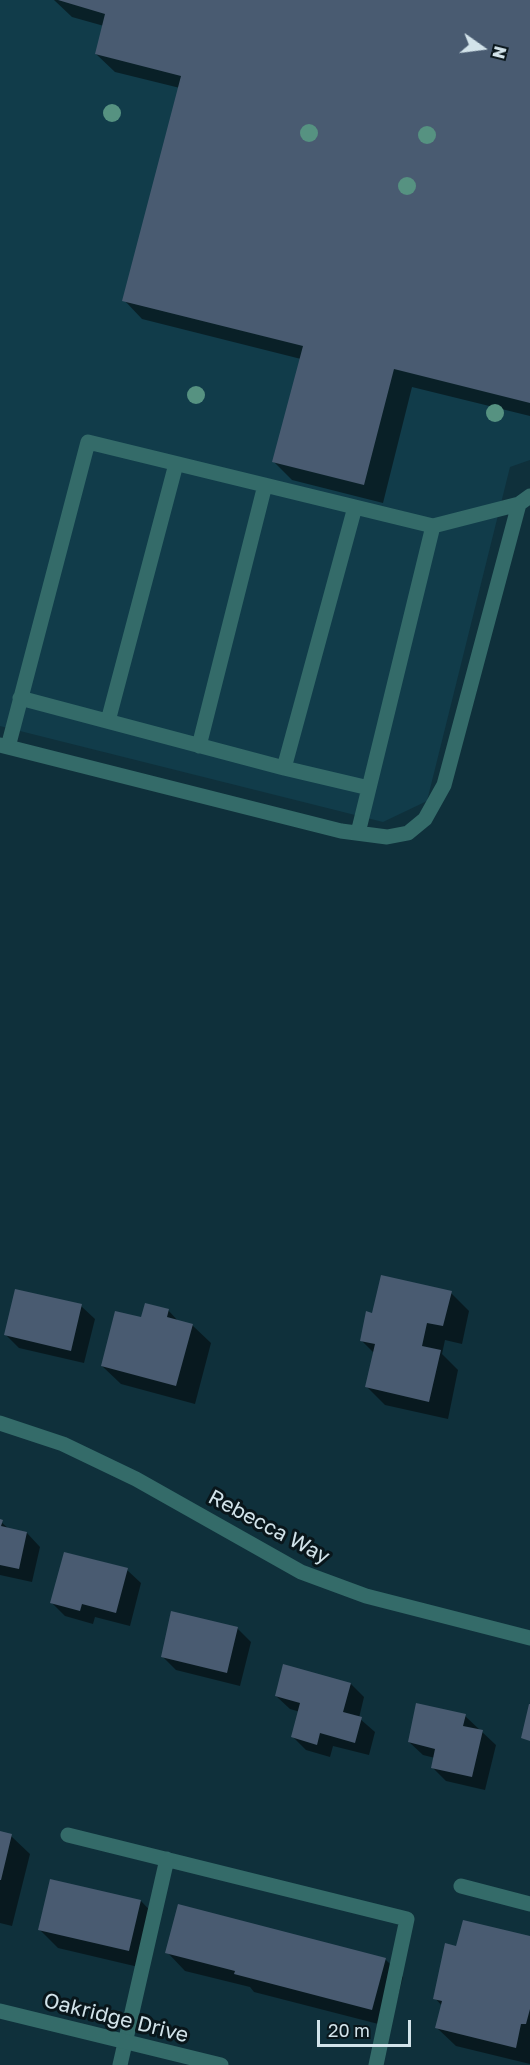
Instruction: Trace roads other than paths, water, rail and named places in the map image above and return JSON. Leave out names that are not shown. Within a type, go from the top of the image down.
[{"type":"street","points":[[88,442],[434,526],[525,500],[444,785],[425,819],[408,833],[387,837],[341,831],[4,746],[20,698],[88,442]]},
{"type":"street","points":[[108,721],[176,464]]},
{"type":"street","points":[[199,746],[265,485]]},
{"type":"street","points":[[284,768],[355,507]]},
{"type":"street","points":[[358,833],[434,526]]},
{"type":"street","points":[[20,698],[284,768],[369,788]]},
{"type":"street","name":"Rebecca Way","points":[[0,1423],[63,1444],[136,1479],[301,1572],[366,1596],[530,1638]]},
{"type":"street","points":[[68,1835],[407,1919],[376,2065]]},
{"type":"street","points":[[120,2065],[167,1859]]},
{"type":"street","points":[[461,1886],[530,1904]]},
{"type":"street","name":"Oakridge Drive","points":[[0,2011],[221,2065]]}]
